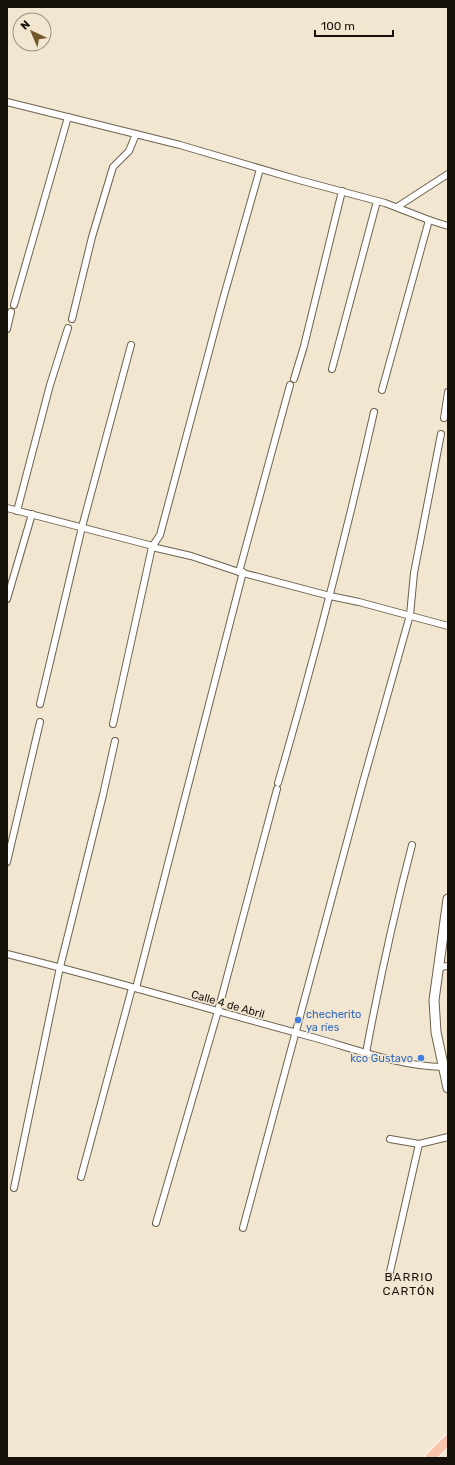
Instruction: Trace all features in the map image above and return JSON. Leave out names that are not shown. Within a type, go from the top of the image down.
[{"type":"main road","points":[[430,1458],[448,1440]]},
{"type":"street","points":[[7,102],[180,145],[260,169],[377,200],[448,226]]},
{"type":"street","points":[[14,305],[68,117]]},
{"type":"street","points":[[72,319],[92,238],[113,167],[130,151],[136,134]]},
{"type":"street","points":[[113,724],[152,547],[160,535],[223,299],[260,169]]},
{"type":"street","points":[[397,207],[448,174]]},
{"type":"street","points":[[294,379],[304,346],[342,191]]},
{"type":"street","points":[[332,369],[377,200]]},
{"type":"street","points":[[382,390],[429,220]]},
{"type":"street","points":[[7,329],[12,312]]},
{"type":"street","points":[[17,511],[50,385],[68,328]]},
{"type":"street","points":[[40,704],[82,527],[131,345]]},
{"type":"street","points":[[81,1178],[134,988],[290,385]]},
{"type":"street","points":[[444,418],[448,392]]},
{"type":"street","points":[[156,1223],[218,1011],[330,596],[354,503],[374,412]]},
{"type":"street","points":[[243,1228],[361,790],[410,616],[414,573],[441,434]]},
{"type":"street","points":[[7,508],[191,556],[241,572],[330,596],[359,602],[448,626]]},
{"type":"street","points":[[7,600],[32,514]]},
{"type":"street","points":[[7,862],[40,722]]},
{"type":"street","points":[[14,1188],[60,967],[115,741]]},
{"type":"street","points":[[366,1053],[379,981],[412,845]]},
{"type":"street","points":[[448,899],[443,967],[434,1000],[436,1032],[448,1088]]},
{"type":"street","name":"Calle 4 de Abril","points":[[7,954],[60,967],[249,1021],[342,1045],[366,1053],[414,1065],[443,1067]]},
{"type":"street","points":[[390,1139],[419,1144],[448,1137]]},
{"type":"street","points":[[389,1276],[419,1144]]},
{"type":"place","name":"checherito ya ríes","points":[[298,1020]]},
{"type":"place","name":"kco Gustavo","points":[[421,1058]]},
{"type":"district","name":"BARRIO CARTÓN","points":[[409,1284]]}]
